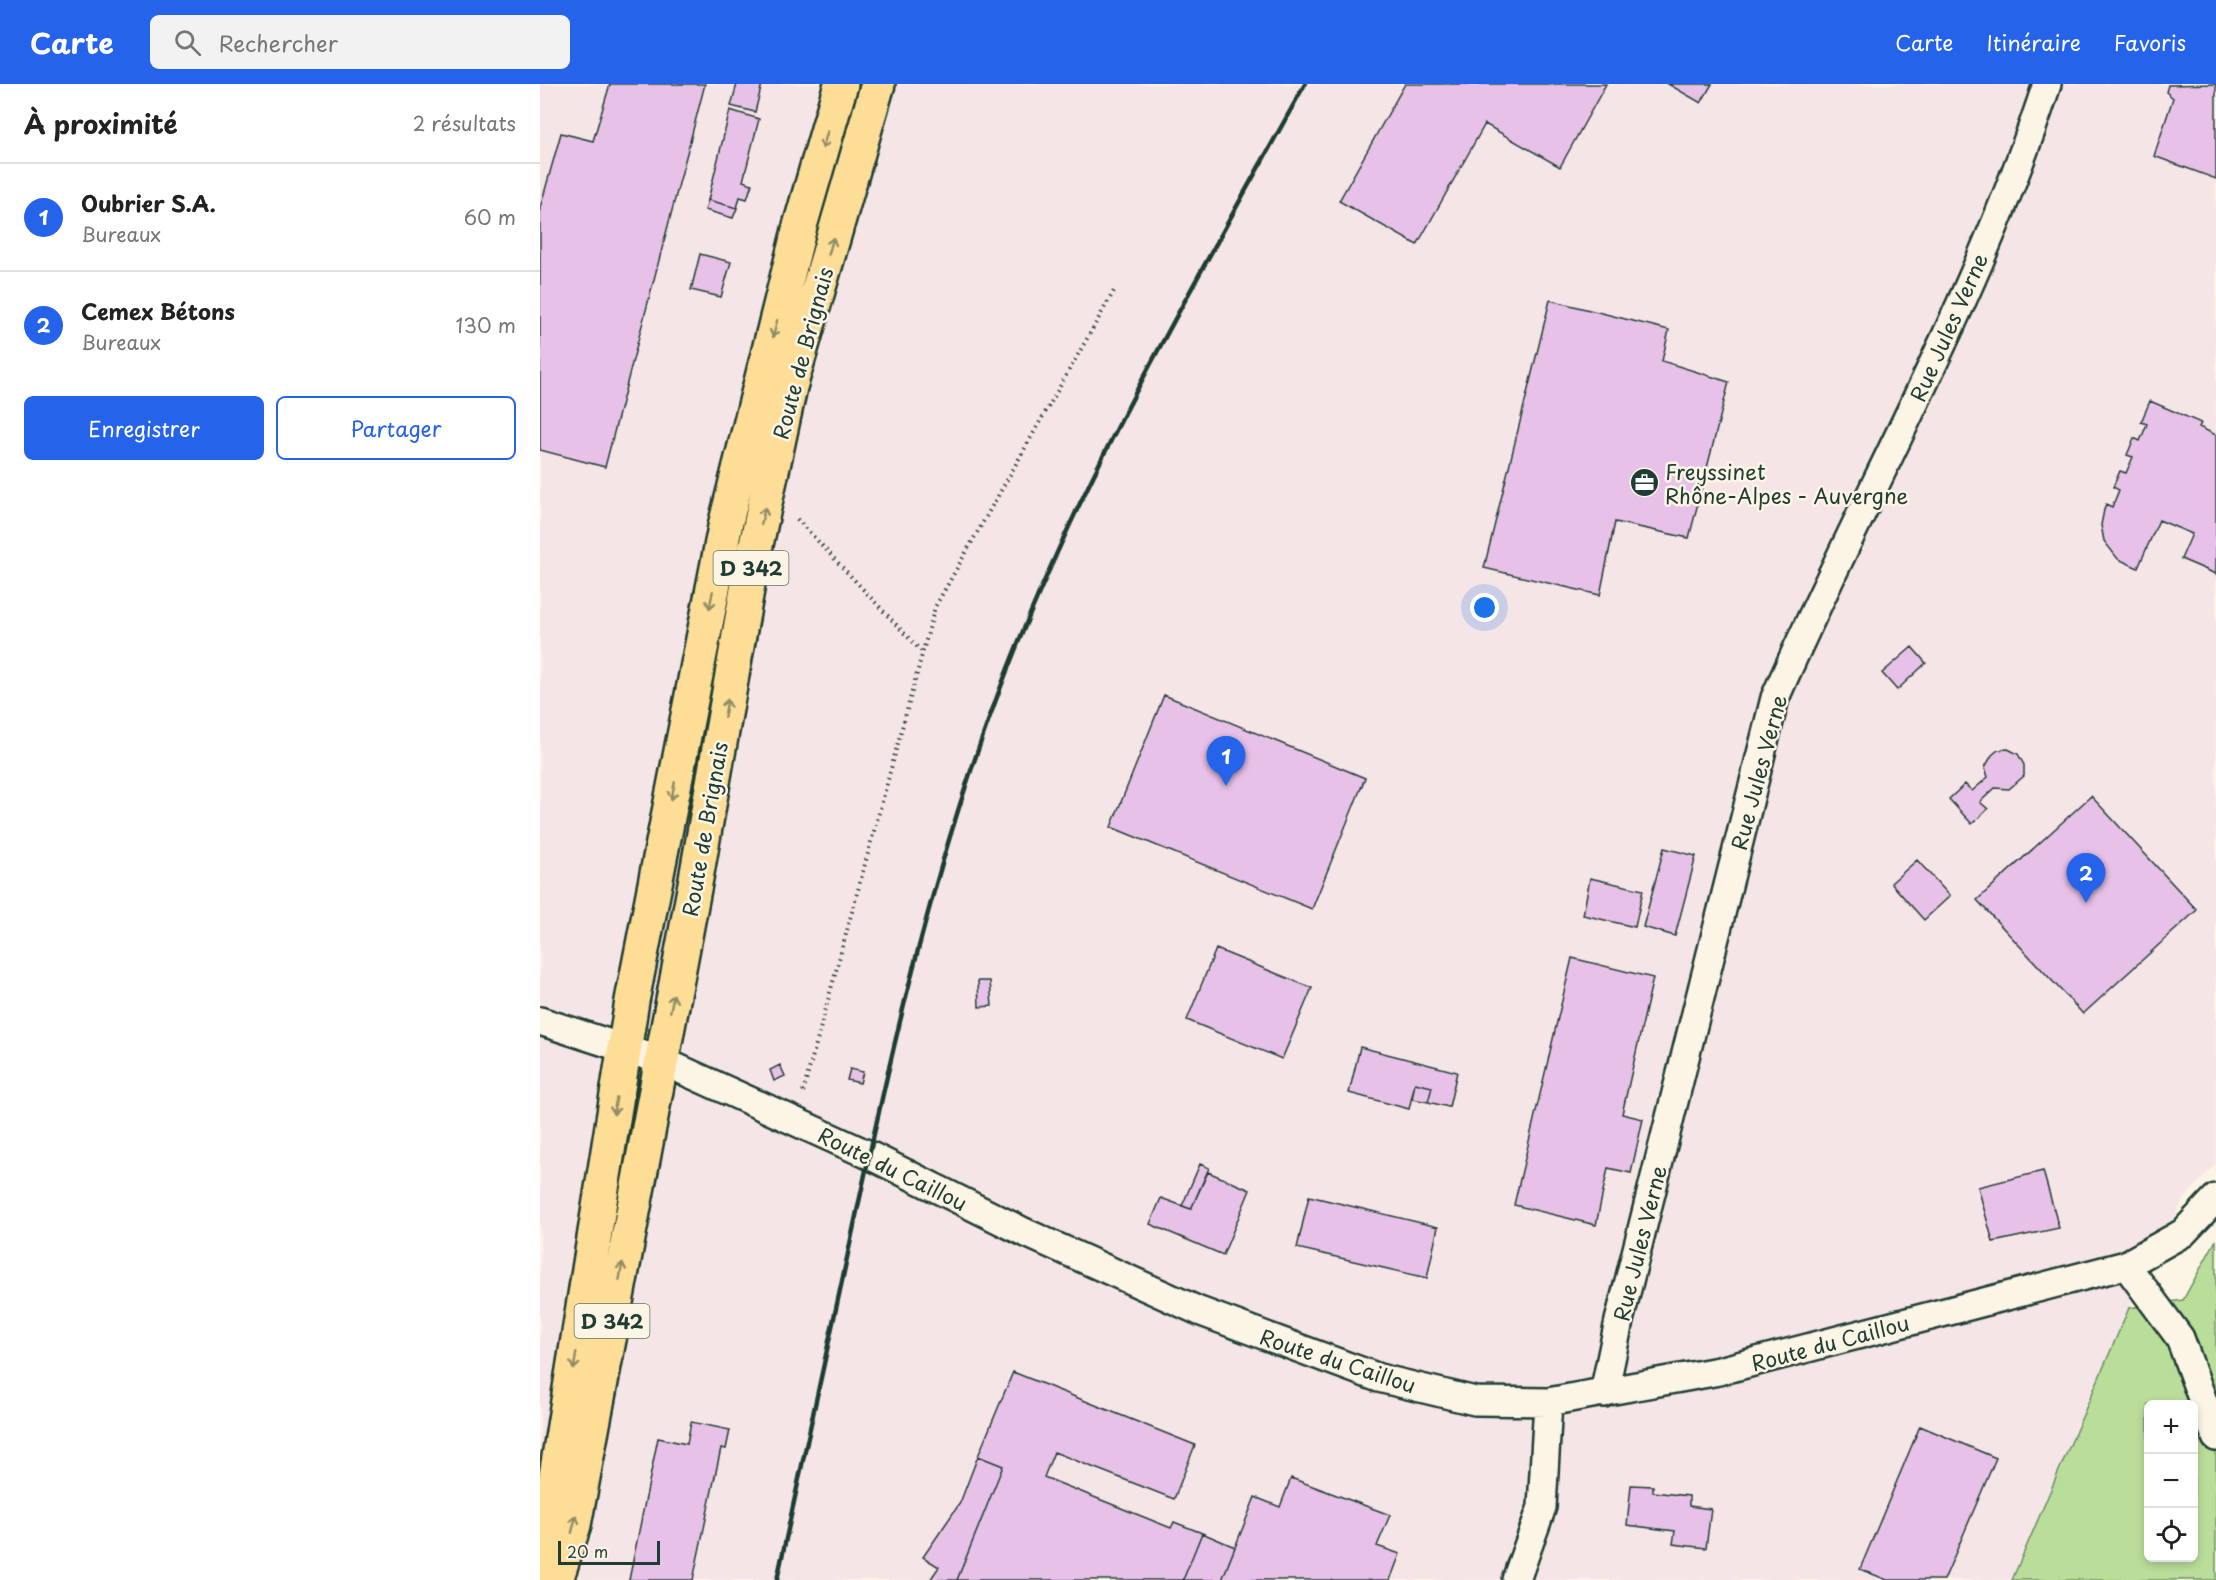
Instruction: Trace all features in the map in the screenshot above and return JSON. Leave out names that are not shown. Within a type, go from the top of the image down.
[{"type":"main road","name":"Route de Brignais","points":[[540,1576],[625,1048],[726,522],[800,226],[841,84]]},
{"type":"main road","name":"Route de Brignais","points":[[556,1580],[574,1525],[697,873],[750,573],[790,387],[878,84]]},
{"type":"street","name":"Rue Jules Verne","points":[[1604,1393],[1619,1322],[1775,698],[1815,607],[1967,291],[2047,84]]},
{"type":"street","name":"Route du Caillou","points":[[540,1021],[660,1060],[795,1121],[1024,1232],[1199,1311],[1379,1378],[1475,1401],[1548,1402],[1719,1371],[2126,1265],[2183,1233],[2216,1198]]},
{"type":"street","points":[[2126,1265],[2180,1338],[2216,1437]]},
{"type":"street","points":[[1516,1580],[1542,1507],[1548,1402]]},
{"type":"path","points":[[795,1121],[934,607],[1114,291]]},
{"type":"path","points":[[793,514],[922,652]]},
{"type":"shaded area","points":[[540,84],[2216,84],[2216,1163],[2182,1202],[2129,1308],[2012,1580],[540,1580]]},
{"type":"green space","points":[[2216,1240],[2216,1580],[2012,1580],[2129,1308],[2183,1300]]},
{"type":"building","points":[[610,84],[705,84],[605,467],[540,450],[540,208],[561,133],[593,141]]},
{"type":"building","points":[[737,84],[762,84],[755,112],[731,106]]},
{"type":"building","points":[[1405,84],[1606,84],[1560,167],[1485,124],[1417,245],[1339,201]]},
{"type":"building","points":[[1668,84],[1712,84],[1701,103]]},
{"type":"building","points":[[2216,84],[2216,179],[2154,156],[2173,98],[2166,92],[2168,85]]},
{"type":"building","points":[[730,110],[759,119],[743,181],[752,184],[747,199],[740,197],[737,208],[708,200]]},
{"type":"building","points":[[708,200],[737,208],[733,218],[705,210]]},
{"type":"building","points":[[700,254],[731,262],[721,297],[691,290]]},
{"type":"building","points":[[1550,300],[1669,330],[1662,361],[1729,382],[1689,538],[1615,522],[1600,595],[1484,568]]},
{"type":"building","points":[[2150,401],[2201,423],[2199,427],[2216,435],[2216,574],[2181,559],[2192,534],[2159,520],[2138,568],[2118,559],[2104,541],[2101,525],[2104,510],[2106,504],[2112,507],[2119,490],[2113,487],[2120,471],[2126,473],[2133,457],[2127,455],[2134,438],[2140,441],[2147,424],[2141,422]]},
{"type":"building","points":[[1912,647],[1926,663],[1897,690],[1882,673]]},
{"type":"building","points":[[1164,695],[1365,778],[1312,909],[1111,827]]},
{"type":"building","points":[[2008,749],[2018,754],[2024,765],[2024,776],[2009,789],[1995,788],[1980,802],[1988,809],[1972,824],[1949,799],[1965,784],[1972,791],[1988,777],[1985,767],[1992,755],[1998,750]]},
{"type":"building","points":[[2091,796],[2197,910],[2083,1014],[1977,900]]},
{"type":"building","points":[[1664,848],[1696,856],[1675,936],[1643,927]]},
{"type":"building","points":[[1917,860],[1950,896],[1924,920],[1891,883]]},
{"type":"building","points":[[1590,878],[1643,890],[1635,927],[1583,915]]},
{"type":"building","points":[[1216,949],[1312,988],[1282,1059],[1187,1020]]},
{"type":"building","points":[[1572,958],[1653,978],[1622,1114],[1643,1119],[1631,1173],[1608,1168],[1596,1225],[1514,1205]]},
{"type":"building","points":[[978,981],[990,981],[992,1006],[979,1007]]},
{"type":"building","points":[[1360,1047],[1457,1072],[1449,1107],[1428,1102],[1432,1087],[1415,1083],[1409,1109],[1349,1093]]},
{"type":"building","points":[[780,1065],[785,1076],[774,1081],[770,1070]]},
{"type":"building","points":[[850,1069],[863,1072],[860,1083],[847,1080]]},
{"type":"building","points":[[1415,1083],[1432,1087],[1428,1102],[1412,1099]]},
{"type":"building","points":[[1200,1164],[1209,1168],[1191,1209],[1182,1206]]},
{"type":"building","points":[[2043,1171],[2059,1228],[1993,1242],[1978,1187]]},
{"type":"building","points":[[1208,1172],[1250,1190],[1223,1255],[1150,1224],[1161,1198],[1191,1209]]},
{"type":"building","points":[[1309,1196],[1438,1227],[1427,1278],[1297,1248]]},
{"type":"building","points":[[1013,1372],[1195,1445],[1174,1499],[1054,1452],[1044,1477],[1171,1528],[1174,1522],[1202,1533],[1183,1580],[957,1580],[1003,1466],[978,1456]]},
{"type":"building","points":[[691,1422],[730,1430],[726,1449],[721,1448],[693,1580],[629,1580],[658,1438],[687,1444]]},
{"type":"building","points":[[1920,1426],[1996,1458],[1944,1580],[1887,1580],[1860,1569]]},
{"type":"building","points":[[978,1456],[1003,1466],[957,1580],[930,1580],[939,1567],[923,1557],[960,1503]]},
{"type":"building","points":[[1291,1478],[1390,1515],[1377,1546],[1400,1554],[1390,1580],[1222,1580],[1255,1497],[1280,1507]]},
{"type":"building","points":[[1631,1485],[1653,1486],[1653,1492],[1689,1496],[1689,1506],[1711,1509],[1706,1548],[1673,1544],[1675,1531],[1627,1525]]},
{"type":"building","points":[[1202,1533],[1235,1547],[1222,1580],[1183,1580]]},
{"type":"railway","points":[[777,1580],[909,984],[946,849],[990,716],[1022,634],[1095,473],[1176,316],[1305,84]]},
{"type":"place","name":"Freyssinet Rhône-Alpes - Auvergne","points":[[1644,483]]},
{"type":"place","name":"Oubrier S.A.","points":[[1226,786]]},
{"type":"place","name":"Cemex Bétons","points":[[2086,903]]}]
